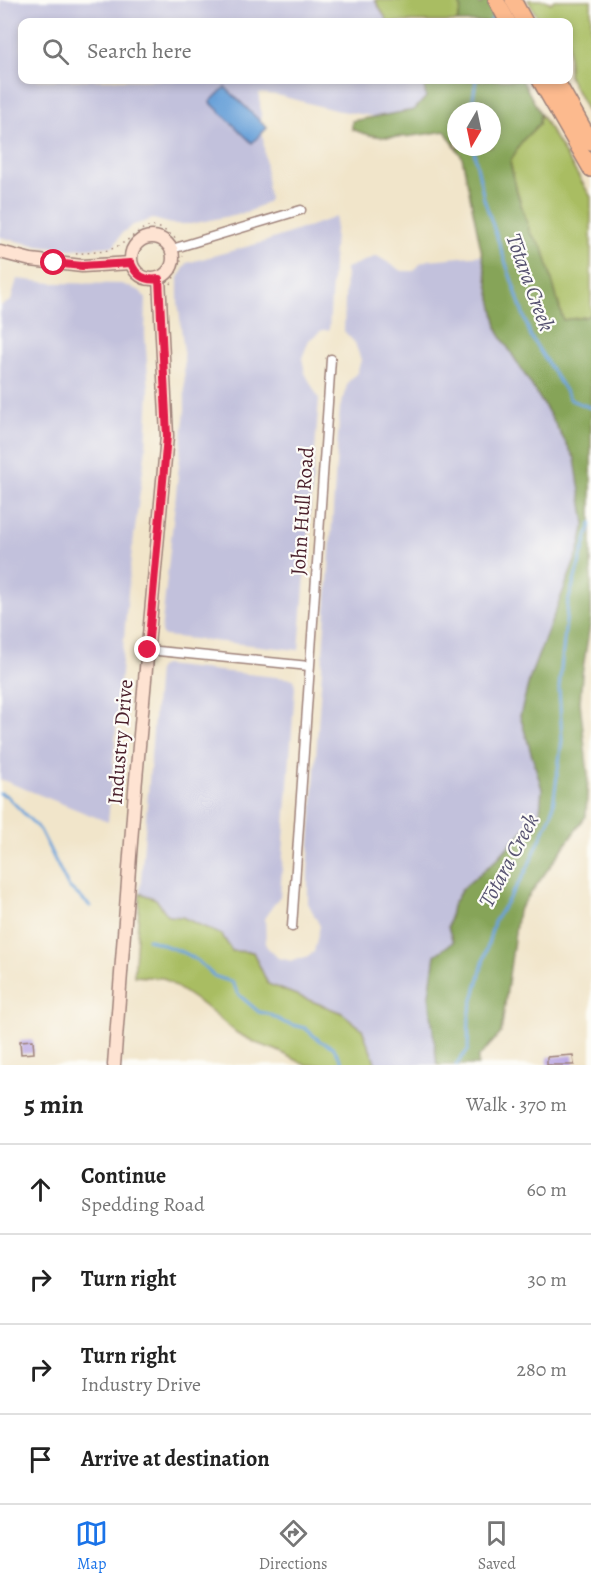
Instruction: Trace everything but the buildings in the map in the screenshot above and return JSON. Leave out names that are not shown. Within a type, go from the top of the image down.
[{"type":"highway","points":[[496,0],[506,18]]},
{"type":"highway","points":[[513,0],[522,18]]},
{"type":"highway","points":[[542,84],[591,169]]},
{"type":"highway","points":[[558,84],[591,141]]},
{"type":"street","points":[[177,247],[165,281],[138,275],[131,263],[132,249],[142,239],[155,237],[177,247],[301,210]]},
{"type":"street","points":[[0,252],[31,260],[82,266],[131,263]]},
{"type":"street","name":"Industry Drive","points":[[114,1065],[167,436],[165,281]]},
{"type":"street","name":"John Hull Road","points":[[292,927],[332,359]]},
{"type":"street","points":[[148,650],[309,666]]},
{"type":"path","points":[[69,255],[111,250],[145,226],[153,225],[166,230],[183,256],[165,281]]},
{"type":"shaded area","points":[[0,0],[375,0],[386,18],[18,18],[18,84],[424,84],[426,97],[414,110],[378,117],[259,93],[269,201],[248,212],[191,224],[172,224],[153,219],[133,225],[122,233],[114,246],[71,249],[29,244],[0,237]]},
{"type":"shaded area","points":[[336,217],[329,330],[322,330],[309,340],[302,358],[305,373],[319,399],[299,650],[165,636],[161,633],[185,410],[184,352],[178,302],[178,279],[187,263],[264,242]]},
{"type":"shaded area","points":[[483,255],[498,332],[575,459],[585,524],[579,550],[530,677],[520,716],[542,789],[540,812],[496,860],[462,889],[452,906],[448,927],[453,942],[429,995],[437,1065],[376,1065],[362,1029],[342,1013],[268,984],[253,952],[232,951],[222,935],[182,917],[168,916],[156,899],[140,893],[158,669],[163,665],[294,679],[280,896],[265,917],[266,946],[278,958],[292,961],[306,957],[314,952],[320,926],[308,903],[308,872],[340,408],[348,382],[357,373],[361,360],[355,343],[344,331],[346,268],[377,256],[402,271],[414,271],[421,263],[428,260]]},
{"type":"shaded area","points":[[17,279],[52,283],[122,284],[140,291],[146,299],[145,334],[149,391],[146,448],[131,558],[108,822],[0,779],[0,306],[11,301]]},
{"type":"green space","points":[[375,0],[459,0],[461,9],[458,18],[386,18]]},
{"type":"green space","points":[[459,0],[477,0],[480,5],[484,0],[525,0],[514,18],[458,18],[461,9]]},
{"type":"green space","points":[[528,0],[545,0],[551,3],[554,0],[591,0],[591,119],[573,84],[573,18],[538,18]]},
{"type":"green space","points":[[424,84],[524,84],[540,113],[539,124],[522,141],[510,162],[517,192],[530,233],[543,248],[563,320],[586,317],[591,314],[591,618],[580,702],[588,775],[586,816],[518,911],[501,1033],[478,1058],[478,1065],[437,1065],[429,995],[435,955],[453,942],[448,927],[452,906],[462,889],[496,860],[540,812],[542,789],[520,716],[530,677],[579,550],[585,524],[575,459],[498,332],[461,156],[501,156],[501,102],[447,102],[447,134],[445,131],[410,136],[375,136],[352,129],[352,121],[414,110],[426,97]]},
{"type":"green space","points":[[540,113],[591,197],[591,314],[586,317],[563,320],[543,248],[530,233],[510,162],[522,141],[539,124]]},
{"type":"green space","points":[[140,893],[156,899],[168,916],[182,917],[222,935],[232,951],[253,952],[268,984],[342,1013],[362,1029],[376,1065],[306,1065],[237,1033],[203,1005],[163,978],[134,976]]},
{"type":"water","points":[[225,87],[267,128],[252,143],[210,102]]},
{"type":"waterway","name":"Tōtara Creek","points":[[493,18],[497,12]]},
{"type":"waterway","name":"Tōtara Creek","points":[[472,102],[475,84]]},
{"type":"waterway","name":"Tōtara Creek","points":[[475,156],[484,199],[531,337],[571,400],[591,408]]},
{"type":"waterway","name":"Tōtara Creek","points":[[456,1065],[468,1050],[469,1015],[494,922],[525,873],[552,813],[562,740],[559,688],[568,602],[591,523]]},
{"type":"waterway","points":[[0,793],[7,796],[40,830],[68,886],[90,906]]},
{"type":"waterway","points":[[148,939],[187,954],[214,976],[232,982],[239,995],[259,1012],[269,1014],[285,1023],[305,1028],[320,1041],[333,1047],[344,1065]]},
{"type":"route","points":[[54,263],[82,266],[131,263],[138,275],[152,280],[159,279],[167,436],[148,650]]}]
